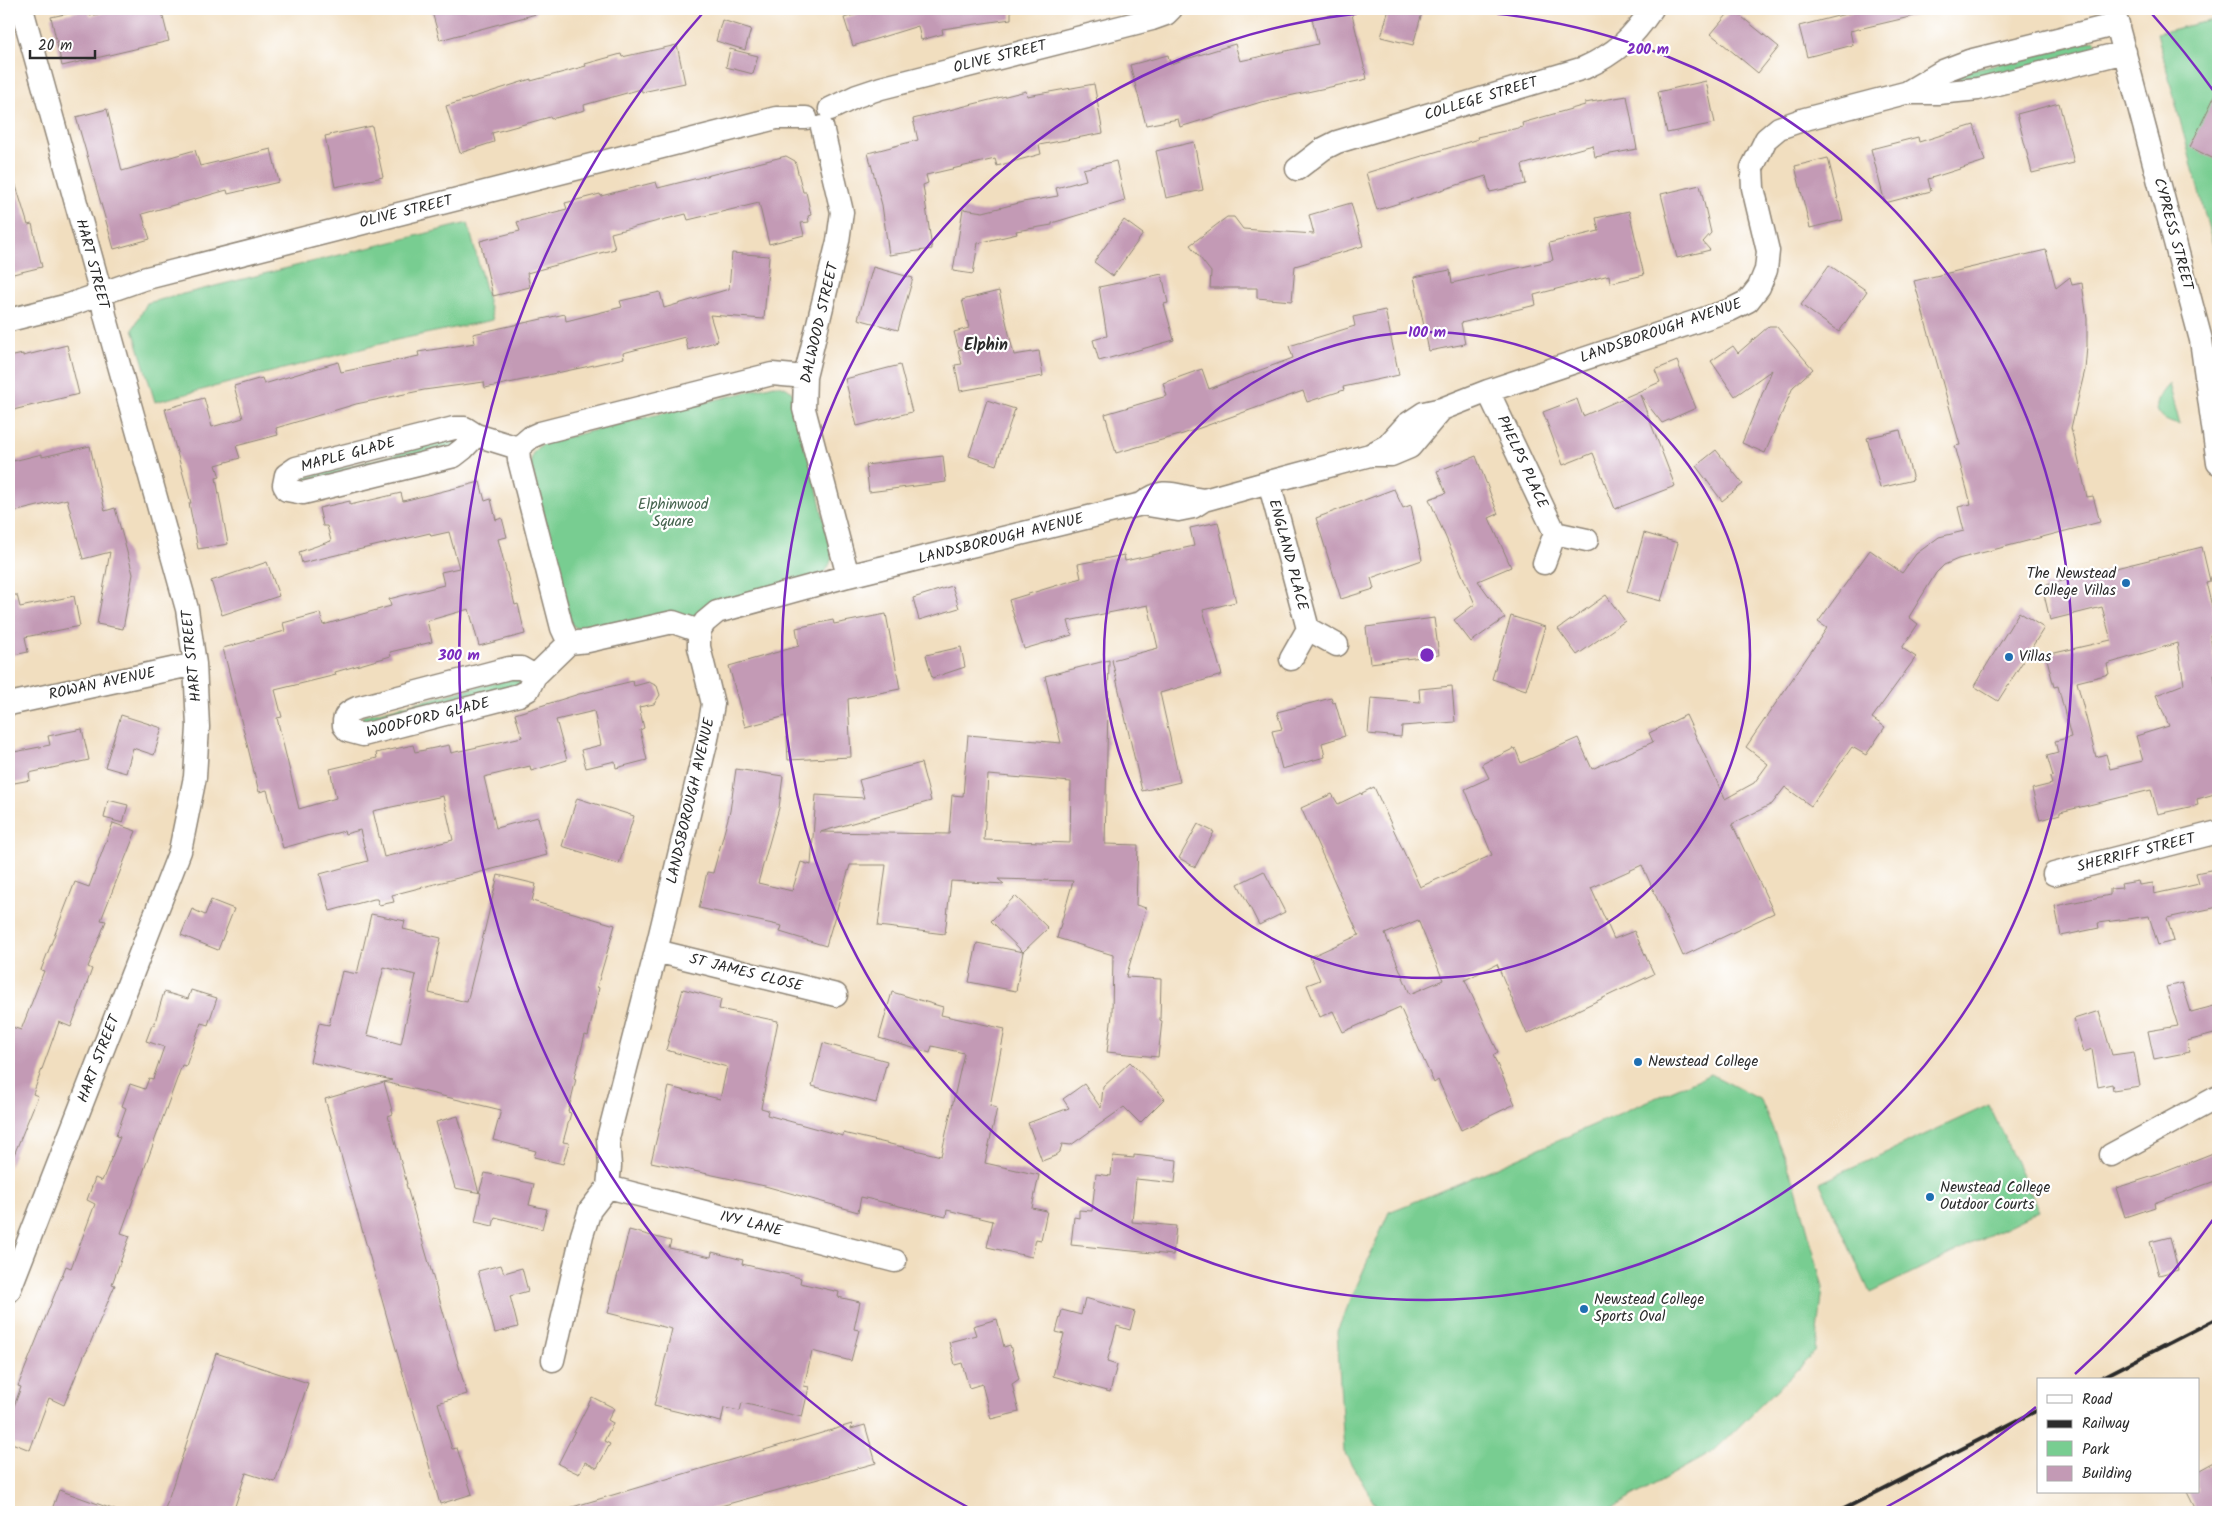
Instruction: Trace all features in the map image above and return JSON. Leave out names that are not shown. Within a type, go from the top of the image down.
[{"type":"street","name":"HART STREET","points":[[9,1291],[180,850],[195,777],[198,727],[196,664],[187,608],[22,9]]},
{"type":"street","name":"OLIVE STREET","points":[[9,320],[69,305],[152,277],[776,118],[820,118],[857,96],[881,88],[1152,19],[1166,14],[1171,9]]},
{"type":"street","name":"COLLEGE STREET","points":[[1297,169],[1322,149],[1337,142],[1593,64],[1616,51],[1630,38],[1652,9]]},
{"type":"street","name":"CYPRESS STREET","points":[[2116,16],[2201,340],[2218,463]]},
{"type":"street","name":"LANDSBOROUGH AVENUE","points":[[1905,93],[1943,71],[1969,61],[2116,16]]},
{"type":"street","name":"LANDSBOROUGH AVENUE","points":[[608,1187],[610,1166],[608,1138],[656,952],[713,704],[699,647],[699,631],[705,622],[717,612],[848,576],[1142,504],[1154,494],[1169,493],[1189,499],[1204,500],[1370,455],[1388,445],[1412,421],[1424,413],[1442,409],[1488,390],[1730,310],[1748,300],[1759,287],[1766,270],[1768,251],[1754,188],[1752,168],[1766,139],[1779,128],[1805,119],[1905,93],[1938,93],[1978,89],[2125,52]]},
{"type":"street","name":"DALWOOD STREET","points":[[820,118],[842,212],[838,241],[805,377],[804,410],[848,576]]},
{"type":"street","points":[[699,631],[673,622],[588,641],[569,643],[562,628],[519,460],[518,448],[531,437],[540,433],[772,374],[805,377]]},
{"type":"street","name":"PHELPS PLACE","points":[[1488,390],[1555,533]]},
{"type":"street","name":"MAPLE GLADE","points":[[476,436],[463,450],[454,456],[303,493],[287,490],[284,485],[286,476],[296,468],[454,428],[465,428],[476,436],[518,448]]},
{"type":"street","name":"ENGLAND PLACE","points":[[1269,482],[1308,629],[1291,659]]},
{"type":"street","points":[[1544,563],[1555,533],[1587,540]]},
{"type":"street","name":"ENGLAND PLACE","points":[[1308,629],[1337,645]]},
{"type":"street","name":"WOODFORD GLADE","points":[[535,676],[521,668],[510,668],[357,708],[345,716],[344,726],[348,732],[363,735],[519,695],[528,690],[535,676],[569,643]]},
{"type":"street","name":"ROWAN AVENUE","points":[[9,704],[196,664]]},
{"type":"street","name":"SHERRIFF STREET","points":[[2054,874],[2218,832]]},
{"type":"street","name":"ST JAMES CLOSE","points":[[656,952],[836,995]]},
{"type":"street","points":[[2111,1155],[2218,1097]]},
{"type":"street","points":[[553,1360],[582,1235],[590,1210],[608,1187]]},
{"type":"street","name":"IVY LANE","points":[[608,1187],[895,1261]]},
{"type":"green space","points":[[2218,19],[2218,264],[2157,33]]},
{"type":"green space","points":[[2094,40],[2098,44],[2098,48],[1997,79],[1940,84],[1967,71]]},
{"type":"green space","points":[[468,223],[493,320],[396,340],[155,402],[133,329],[147,303]]},
{"type":"green space","points":[[2169,384],[2180,425],[2164,419],[2157,410],[2159,398]]},
{"type":"green space","name":"Elphinwood Square","points":[[774,385],[786,388],[796,397],[832,555],[826,571],[821,575],[692,618],[584,634],[572,625],[531,464],[535,450],[548,442]]},
{"type":"green space","points":[[462,437],[465,443],[300,484],[303,478]]},
{"type":"green space","points":[[518,677],[521,678],[523,687],[358,725],[363,716]]},
{"type":"green space","name":"Newstead College Sports Oval","points":[[1711,1074],[1761,1100],[1795,1184],[1823,1287],[1816,1351],[1714,1451],[1605,1512],[1380,1512],[1344,1452],[1337,1331],[1389,1212],[1470,1179]]},
{"type":"green space","name":"Newstead College Outdoor Courts","points":[[1989,1105],[2039,1211],[1870,1293],[1820,1183]]},
{"type":"building","points":[[89,9],[90,16],[120,9],[161,9],[169,41],[62,66],[51,17]]},
{"type":"building","points":[[445,9],[536,9],[536,14],[440,40],[432,12]]},
{"type":"building","points":[[874,9],[1011,9],[1011,19],[942,29],[943,34],[921,40],[918,26],[853,46],[844,18]]},
{"type":"building","points":[[1389,9],[1423,9],[1413,45],[1381,37]]},
{"type":"building","points":[[1732,9],[1779,47],[1758,73],[1711,34]]},
{"type":"building","points":[[1865,9],[1914,9],[1914,16],[1850,31],[1853,45],[1807,57],[1799,26]]},
{"type":"building","points":[[1351,10],[1367,79],[1261,102],[1180,127],[1178,119],[1146,125],[1130,65],[1168,55],[1170,64],[1235,44],[1240,61],[1318,44],[1312,19]]},
{"type":"building","points":[[722,20],[751,29],[745,50],[716,41]]},
{"type":"building","points":[[677,45],[685,83],[642,92],[641,89],[584,105],[585,110],[551,119],[550,117],[492,133],[494,142],[460,153],[446,106],[531,79],[531,81],[586,66],[585,64],[621,54],[622,57]]},
{"type":"building","points":[[730,49],[758,56],[753,74],[726,67]]},
{"type":"building","points":[[1706,81],[1715,123],[1667,133],[1658,92]]},
{"type":"building","points":[[1094,84],[1103,133],[1039,145],[1041,154],[997,166],[995,159],[926,175],[928,183],[923,185],[932,249],[889,255],[882,205],[868,153],[918,140],[913,119],[1026,91],[1027,96]]},
{"type":"building","points":[[2218,89],[2218,161],[2190,147]]},
{"type":"building","points":[[1627,96],[1637,149],[1595,157],[1593,145],[1522,165],[1526,184],[1490,192],[1486,176],[1377,210],[1366,173],[1478,139],[1477,137],[1523,127],[1522,123],[1585,105],[1585,103]]},
{"type":"building","points":[[2059,103],[2074,163],[2032,173],[2017,114]]},
{"type":"building","points":[[107,109],[122,171],[195,150],[200,166],[271,149],[279,182],[228,194],[227,190],[142,214],[150,239],[114,249],[76,117]]},
{"type":"building","points":[[1974,125],[1985,161],[1928,179],[1931,191],[1885,203],[1871,149],[1918,137],[1919,142]]},
{"type":"building","points":[[372,126],[383,177],[335,187],[325,136]]},
{"type":"building","points":[[1194,142],[1203,190],[1166,198],[1156,151]]},
{"type":"building","points":[[786,156],[795,161],[803,192],[806,192],[811,215],[808,216],[809,222],[801,223],[804,235],[769,244],[759,203],[688,220],[686,214],[611,233],[615,249],[527,273],[530,287],[493,296],[480,241],[520,231],[517,222],[567,209],[565,203],[600,194],[601,196],[656,182],[658,188]]},
{"type":"building","points":[[1828,158],[1843,220],[1810,228],[1795,166]]},
{"type":"building","points":[[1116,161],[1125,201],[1052,223],[1052,225],[1016,231],[1017,234],[978,243],[973,274],[953,271],[963,209],[983,212],[1058,196],[1056,188],[1086,180],[1083,169]]},
{"type":"building","points":[[13,176],[28,225],[32,224],[42,267],[9,275],[9,177]]},
{"type":"building","points":[[1700,185],[1711,233],[1703,242],[1710,250],[1677,258],[1661,194]]},
{"type":"building","points":[[1351,203],[1363,246],[1295,266],[1292,301],[1257,298],[1257,288],[1210,288],[1211,272],[1190,245],[1227,217],[1234,217],[1243,229],[1314,234],[1309,215]]},
{"type":"building","points":[[1629,211],[1644,275],[1610,283],[1609,275],[1534,295],[1536,305],[1461,323],[1465,344],[1429,351],[1414,277],[1450,270],[1452,283],[1553,260],[1549,243],[1599,231],[1596,218]]},
{"type":"building","points":[[1124,220],[1143,234],[1113,276],[1094,262]]},
{"type":"building","points":[[2046,250],[2056,288],[2070,277],[2072,285],[2082,283],[2087,319],[2087,346],[2085,370],[2071,428],[2087,497],[2093,496],[2100,522],[1958,559],[1944,565],[1936,573],[1909,617],[1918,624],[1902,648],[1916,657],[1872,718],[1885,727],[1866,755],[1852,747],[1811,806],[1785,787],[1772,804],[1732,824],[1774,913],[1683,956],[1642,865],[1591,888],[1614,939],[1634,931],[1654,974],[1527,1034],[1497,964],[1465,980],[1498,1052],[1493,1055],[1515,1104],[1461,1130],[1438,1080],[1434,1083],[1400,1007],[1343,1032],[1333,1011],[1320,1017],[1307,985],[1320,980],[1310,957],[1359,935],[1301,808],[1332,794],[1338,804],[1361,793],[1362,795],[1362,793],[1374,787],[1420,887],[1492,855],[1465,789],[1489,778],[1482,764],[1515,748],[1521,763],[1578,738],[1592,769],[1653,742],[1649,733],[1686,715],[1725,799],[1754,783],[1768,764],[1746,747],[1827,628],[1818,622],[1870,550],[1902,573],[1916,554],[1939,537],[1964,531],[1958,507],[1971,504],[1955,446],[1960,445],[1914,281]],"holes":[[[1418,920],[1443,980],[1410,994],[1385,934]]]},
{"type":"building","points":[[732,253],[769,256],[764,319],[710,315],[718,341],[688,350],[685,337],[623,353],[624,358],[585,367],[485,388],[484,382],[424,390],[356,404],[276,428],[278,435],[236,446],[240,458],[216,465],[220,477],[216,478],[228,544],[198,549],[189,503],[191,503],[165,409],[204,398],[212,427],[243,418],[234,386],[262,378],[264,384],[338,362],[341,372],[419,356],[418,352],[475,343],[473,334],[565,314],[566,321],[622,307],[620,301],[660,292],[664,308],[729,289]]},
{"type":"building","points":[[1829,265],[1867,291],[1839,332],[1801,305]]},
{"type":"building","points":[[873,267],[913,278],[898,330],[858,319]]},
{"type":"building","points":[[1162,274],[1168,303],[1164,304],[1174,340],[1099,361],[1093,340],[1107,336],[1099,287]]},
{"type":"building","points":[[999,291],[1014,355],[1039,351],[1043,376],[960,391],[955,365],[962,364],[958,350],[963,349],[958,347],[954,332],[969,328],[962,300]]},
{"type":"building","points":[[1385,310],[1399,375],[1343,387],[1344,390],[1307,402],[1303,391],[1183,434],[1116,453],[1105,414],[1167,396],[1163,383],[1202,369],[1209,389],[1293,358],[1289,346],[1355,326],[1353,317]]},
{"type":"building","points":[[1769,326],[1776,326],[1813,369],[1793,387],[1765,453],[1742,443],[1772,370],[1735,396],[1711,361],[1733,346],[1738,353]]},
{"type":"building","points":[[67,345],[79,394],[9,411],[9,357],[23,354],[23,356]]},
{"type":"building","points":[[1677,361],[1696,408],[1662,423],[1640,395],[1675,486],[1615,509],[1593,453],[1563,465],[1543,412],[1577,399],[1583,416],[1660,382],[1655,370]]},
{"type":"building","points":[[900,365],[912,412],[857,426],[845,379]]},
{"type":"building","points":[[987,400],[1015,409],[996,465],[969,456]]},
{"type":"building","points":[[1900,430],[1913,480],[1880,488],[1867,438]]},
{"type":"building","points":[[90,446],[105,511],[115,508],[133,574],[123,629],[97,624],[110,552],[83,559],[67,499],[9,513],[9,462]]},
{"type":"building","points":[[1716,450],[1743,484],[1722,501],[1696,466]]},
{"type":"building","points":[[943,456],[946,482],[869,492],[866,465]]},
{"type":"building","points":[[1476,456],[1498,514],[1489,518],[1511,567],[1478,581],[1505,618],[1471,642],[1454,620],[1475,604],[1429,499],[1446,493],[1437,471]]},
{"type":"building","points":[[480,482],[485,501],[491,499],[496,520],[502,518],[507,537],[498,539],[515,605],[518,604],[525,634],[479,646],[469,609],[427,621],[432,642],[390,652],[391,656],[335,672],[336,675],[275,690],[282,717],[277,718],[299,809],[336,798],[330,769],[377,758],[376,753],[413,745],[415,752],[449,745],[451,753],[522,737],[515,714],[579,694],[633,681],[634,686],[649,682],[657,686],[660,695],[654,704],[639,707],[644,728],[640,730],[647,760],[616,768],[615,761],[586,768],[581,750],[601,745],[594,711],[556,720],[567,760],[531,771],[530,766],[484,777],[496,828],[538,817],[547,855],[392,895],[394,902],[379,905],[377,899],[374,899],[330,911],[320,874],[368,861],[360,830],[345,834],[344,831],[283,848],[267,790],[259,792],[223,648],[285,631],[283,623],[320,613],[323,625],[391,606],[389,599],[444,585],[441,572],[459,568],[449,532],[431,536],[430,533],[302,563],[299,552],[331,541],[327,526],[323,526],[319,508],[350,501],[350,505],[401,493],[403,501]],"holes":[[[443,796],[453,840],[384,857],[373,811]]]},
{"type":"building","points":[[1394,489],[1403,508],[1411,505],[1422,560],[1371,578],[1374,589],[1341,599],[1316,518]]},
{"type":"building","points":[[1218,522],[1236,602],[1203,610],[1222,675],[1160,693],[1180,782],[1142,791],[1112,660],[1158,648],[1148,605],[1068,621],[1072,635],[1024,649],[1009,600],[1081,578],[1078,564],[1124,555],[1125,561],[1194,546],[1190,528]]},
{"type":"building","points":[[1644,533],[1678,543],[1661,601],[1627,592]]},
{"type":"building","points":[[2202,547],[2210,581],[2206,582],[2218,632],[2210,635],[2217,674],[2214,675],[2218,706],[2218,793],[2197,799],[2198,805],[2158,814],[2151,790],[2060,812],[2060,814],[2040,820],[2032,789],[2052,784],[2050,777],[2053,776],[2047,756],[2058,753],[2055,741],[2071,737],[2058,686],[2054,687],[2046,655],[2111,640],[2102,607],[2050,620],[2042,586]],"holes":[[[2177,643],[2184,684],[2156,695],[2169,726],[2136,736],[2143,761],[2110,769],[2106,754],[2096,757],[2077,682],[2109,674],[2107,664]]]},
{"type":"building","points":[[267,562],[279,596],[222,615],[211,581]]},
{"type":"building","points":[[952,586],[959,608],[919,620],[913,598]]},
{"type":"building","points":[[9,595],[17,595],[20,607],[74,596],[80,626],[25,637],[28,652],[9,656]]},
{"type":"building","points":[[1606,595],[1625,621],[1577,655],[1558,629]]},
{"type":"building","name":"Villas","points":[[2019,612],[2044,628],[1998,701],[1974,686]]},
{"type":"building","points":[[886,614],[900,689],[848,699],[851,757],[788,760],[786,716],[745,727],[729,666],[799,646],[796,628],[833,620],[834,624]]},
{"type":"building","points":[[1511,616],[1545,627],[1526,690],[1492,679]]},
{"type":"building","points":[[1434,618],[1439,655],[1370,663],[1366,627]]},
{"type":"building","points":[[961,647],[965,667],[932,678],[926,655]]},
{"type":"building","points":[[1109,660],[1105,844],[1138,845],[1136,905],[1146,908],[1126,977],[1161,979],[1160,1020],[1162,1021],[1158,1057],[1107,1052],[1112,1015],[1113,955],[1057,938],[1073,881],[998,879],[1004,884],[951,881],[945,934],[878,926],[886,865],[850,865],[826,946],[780,932],[782,926],[699,908],[707,872],[713,873],[730,811],[736,769],[783,776],[779,808],[758,883],[792,891],[801,862],[811,865],[816,795],[864,798],[859,780],[921,763],[931,801],[820,832],[949,834],[952,795],[963,796],[968,735],[1061,743],[1045,676]],"holes":[[[988,775],[1071,782],[1070,843],[984,840]]]},
{"type":"building","points":[[1452,686],[1455,722],[1402,726],[1401,737],[1368,734],[1371,698],[1420,702],[1419,689]]},
{"type":"building","points":[[1331,698],[1333,703],[1335,702],[1345,736],[1322,743],[1325,757],[1282,769],[1272,731],[1282,729],[1277,712]]},
{"type":"building","points":[[121,715],[162,728],[154,755],[133,748],[126,773],[105,767]]},
{"type":"building","points":[[82,729],[89,760],[29,773],[30,780],[9,784],[9,753],[50,745],[48,736]]},
{"type":"building","points":[[577,798],[634,816],[619,864],[562,846]]},
{"type":"building","points":[[108,800],[128,805],[123,823],[104,818]]},
{"type":"building","points":[[113,823],[136,831],[101,920],[106,921],[88,967],[92,969],[71,1027],[59,1022],[33,1094],[38,1096],[9,1167],[9,1037],[12,1027],[21,1030],[44,971],[41,970],[75,882],[89,887]]},
{"type":"building","points":[[1198,824],[1214,832],[1195,867],[1179,858]]},
{"type":"building","points":[[2215,869],[2218,884],[2218,907],[2167,918],[2174,941],[2158,945],[2149,916],[2098,923],[2099,928],[2061,936],[2055,906],[2110,895],[2110,889],[2122,888],[2121,884],[2138,881],[2139,885],[2153,883],[2154,894],[2199,884],[2196,873]]},
{"type":"building","points":[[1264,871],[1285,912],[1259,925],[1238,884]]},
{"type":"building","points":[[498,875],[536,884],[532,901],[615,925],[597,987],[599,988],[588,1036],[585,1035],[574,1078],[576,1079],[568,1112],[571,1113],[563,1142],[569,1143],[563,1164],[534,1157],[536,1151],[493,1140],[501,1110],[384,1082],[392,1080],[310,1062],[319,1023],[329,1025],[342,971],[357,974],[371,914],[405,921],[403,929],[441,938],[429,993],[467,1002]],"holes":[[[384,967],[416,975],[401,1044],[367,1035]]]},
{"type":"building","points":[[1015,896],[1048,928],[1023,952],[991,921]]},
{"type":"building","points":[[211,900],[234,909],[218,950],[181,935],[192,909],[205,915]]},
{"type":"building","points":[[977,943],[1023,952],[1016,991],[969,982]]},
{"type":"building","points":[[2182,983],[2191,1012],[2218,1005],[2218,1033],[2187,1041],[2190,1052],[2154,1059],[2148,1031],[2178,1026],[2166,987]]},
{"type":"building","points":[[683,989],[721,999],[719,1009],[778,1021],[761,1108],[768,1110],[767,1115],[843,1136],[843,1133],[941,1156],[964,1053],[932,1046],[930,1053],[879,1038],[892,992],[943,1007],[941,1015],[1005,1029],[990,1106],[997,1108],[985,1163],[1039,1175],[1032,1208],[1047,1211],[1041,1240],[1036,1239],[1032,1257],[987,1247],[993,1221],[947,1210],[946,1217],[861,1197],[858,1212],[765,1186],[651,1162],[669,1087],[720,1099],[727,1067],[666,1050]]},
{"type":"building","points":[[191,990],[217,998],[208,1025],[201,1023],[186,1066],[182,1065],[121,1233],[130,1236],[112,1284],[115,1285],[64,1405],[49,1398],[30,1450],[9,1442],[9,1420],[21,1387],[18,1386],[66,1266],[71,1268],[95,1204],[87,1200],[95,1178],[102,1181],[120,1137],[116,1136],[126,1108],[122,1106],[130,1084],[145,1089],[149,1078],[153,1079],[164,1047],[146,1041],[152,1025],[154,1025],[164,992],[188,999]]},
{"type":"building","points":[[2099,1011],[2112,1055],[2134,1052],[2140,1086],[2113,1090],[2112,1084],[2098,1087],[2092,1049],[2084,1052],[2074,1019]]},
{"type":"building","points":[[823,1043],[887,1061],[876,1103],[812,1086]]},
{"type":"building","points":[[1130,1062],[1165,1098],[1140,1123],[1124,1107],[1071,1145],[1062,1144],[1060,1152],[1042,1161],[1028,1123],[1069,1108],[1063,1099],[1084,1084],[1101,1108],[1103,1087]]},
{"type":"building","points":[[384,1082],[393,1114],[388,1116],[406,1184],[467,1394],[438,1403],[452,1449],[457,1448],[472,1494],[440,1504],[325,1099]]},
{"type":"building","points":[[458,1116],[479,1193],[455,1188],[436,1122]]},
{"type":"building","points":[[2218,1151],[2218,1180],[2154,1203],[2155,1207],[2125,1217],[2116,1188],[2160,1174]]},
{"type":"building","points":[[1134,1155],[1177,1160],[1175,1183],[1136,1179],[1132,1222],[1176,1226],[1173,1255],[1071,1245],[1074,1217],[1079,1218],[1079,1210],[1092,1211],[1096,1174],[1111,1176],[1113,1156],[1134,1158]]},
{"type":"building","points":[[485,1173],[534,1184],[529,1205],[547,1209],[542,1229],[495,1217],[493,1226],[475,1222],[481,1193],[479,1193]]},
{"type":"building","points":[[629,1230],[671,1241],[669,1248],[711,1257],[712,1252],[743,1260],[742,1264],[801,1278],[800,1283],[839,1292],[838,1297],[860,1302],[854,1329],[859,1330],[851,1361],[812,1351],[804,1386],[809,1387],[802,1417],[742,1403],[740,1411],[724,1408],[721,1422],[654,1406],[672,1329],[608,1313]]},
{"type":"building","points":[[2170,1237],[2178,1270],[2159,1275],[2150,1242]]},
{"type":"building","points":[[501,1265],[504,1273],[522,1268],[528,1291],[510,1296],[518,1327],[495,1333],[478,1271]]},
{"type":"building","points":[[1085,1298],[1135,1312],[1130,1330],[1117,1326],[1107,1362],[1117,1365],[1110,1392],[1053,1376],[1064,1334],[1056,1332],[1062,1310],[1081,1315]]},
{"type":"building","points":[[997,1319],[1004,1347],[1010,1345],[1019,1379],[1012,1384],[1019,1412],[991,1419],[982,1384],[969,1388],[962,1363],[955,1365],[949,1342],[976,1335],[973,1326]]},
{"type":"building","points":[[216,1353],[308,1383],[275,1482],[246,1473],[233,1512],[164,1512]]},
{"type":"building","points":[[592,1397],[614,1408],[608,1420],[613,1423],[604,1441],[610,1444],[597,1468],[585,1462],[579,1474],[558,1464]]},
{"type":"building","points":[[852,1424],[851,1429],[865,1425],[876,1463],[699,1512],[569,1512],[569,1508]]},
{"type":"building","points":[[2218,1460],[2218,1512],[2197,1512],[2188,1494],[2200,1494],[2200,1470]]},
{"type":"building","points":[[59,1490],[115,1510],[114,1512],[51,1512]]},
{"type":"railway","points":[[2101,1378],[2218,1318]]},
{"type":"railway","points":[[1838,1512],[2037,1411]]},
{"type":"place","name":"The Newstead College Villas","points":[[2126,583]]},
{"type":"place","name":"Villas","points":[[2009,657]]},
{"type":"place","name":"Newstead College","points":[[1638,1062]]},
{"type":"place","name":"Newstead College Outdoor Courts","points":[[1930,1197]]},
{"type":"place","name":"Newstead College Sports Oval","points":[[1584,1309]]},
{"type":"district","name":"Elphin","points":[[986,345]]}]
